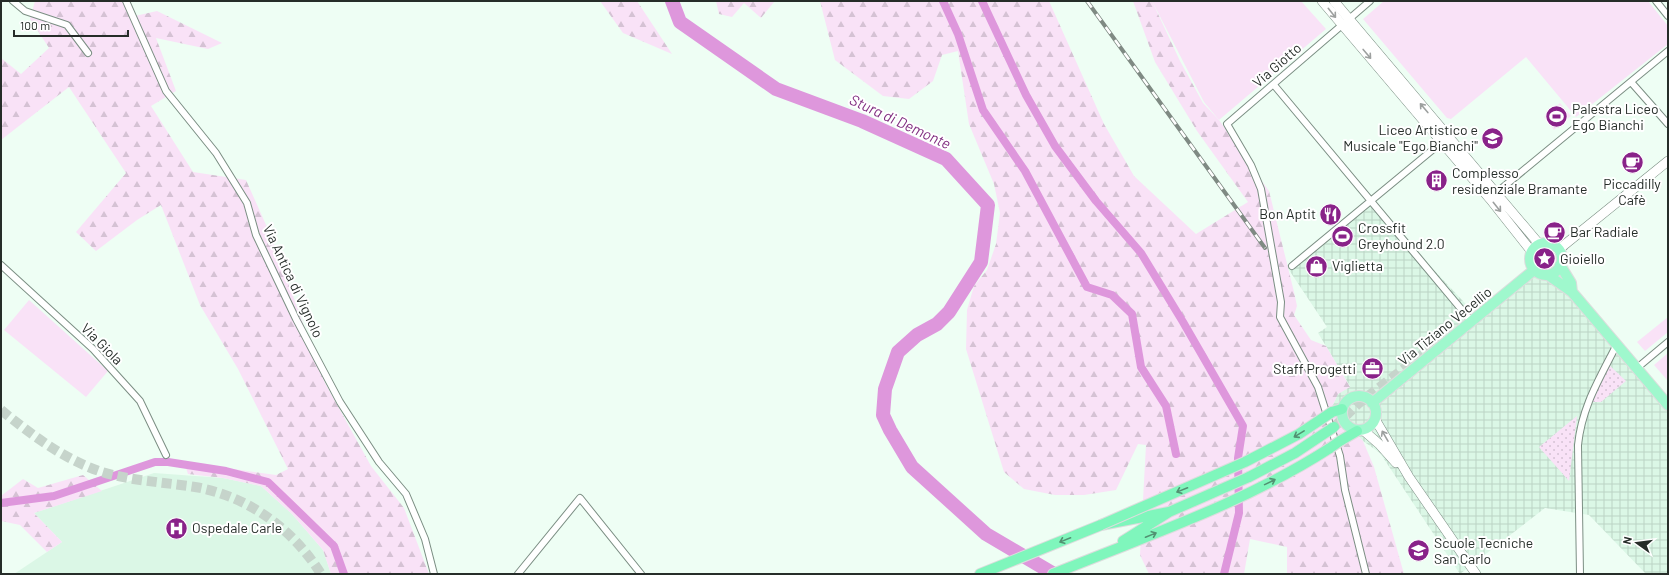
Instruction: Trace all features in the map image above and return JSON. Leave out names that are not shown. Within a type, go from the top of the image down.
[{"type":"highway","points":[[980,574],[1101,525],[1245,462],[1299,434],[1337,411]]},
{"type":"highway","points":[[1102,554],[1169,512],[1267,468],[1295,453],[1334,427]]},
{"type":"highway","points":[[1053,574],[1162,531],[1256,489],[1296,469],[1340,440],[1360,431]]},
{"type":"highway","points":[[1101,525],[1169,512]]},
{"type":"main road","points":[[1322,1],[1345,22],[1540,245]]},
{"type":"main road","points":[[1334,1],[1345,22],[1532,252]]},
{"type":"main road","points":[[1558,250],[1668,161]]},
{"type":"main road","points":[[1548,275],[1555,272],[1560,265],[1561,257],[1558,250],[1548,244],[1540,245],[1532,252],[1530,260],[1534,270],[1541,274],[1548,275],[1572,292],[1668,405]]},
{"type":"main road","points":[[1560,265],[1571,283],[1572,292]]},
{"type":"main road","name":"Via Tiziano Vecellio","points":[[1372,403],[1534,270]]},
{"type":"main road","points":[[1360,431],[1370,426],[1375,419],[1376,413],[1372,403],[1368,399],[1358,396],[1348,400],[1337,411],[1342,416],[1344,423],[1350,428],[1360,431],[1379,444],[1409,477]]},
{"type":"main road","points":[[1375,419],[1409,477],[1476,574]]},
{"type":"street","points":[[13,1],[25,11],[67,25],[88,52]]},
{"type":"street","name":"Via Antica di Vignolo","points":[[126,1],[166,91],[216,153],[247,203],[256,235],[296,319],[340,402],[379,462],[406,494],[425,540],[434,574]]},
{"type":"street","name":"Via Giotto","points":[[1366,574],[1345,490],[1340,456],[1318,387],[1280,317],[1281,302],[1261,189],[1251,165],[1227,124],[1370,1]]},
{"type":"street","points":[[1656,1],[1668,16]]},
{"type":"street","points":[[1496,193],[1668,51]]},
{"type":"street","points":[[1631,82],[1668,124]]},
{"type":"street","points":[[1274,85],[1472,322]]},
{"type":"street","points":[[1292,266],[1442,142]]},
{"type":"street","name":"Via Giola","points":[[1,265],[93,349],[140,401],[166,455]]},
{"type":"street","points":[[1637,368],[1668,342]]},
{"type":"street","points":[[1580,574],[1578,451],[1580,427],[1584,411],[1617,344]]},
{"type":"street","points":[[518,574],[580,498],[641,574]]},
{"type":"shaded area","points":[[1367,199],[1478,317],[1546,258],[1668,397],[1668,574],[1646,574],[1589,515],[1545,508],[1460,574],[1380,453],[1363,441],[1331,409],[1338,394],[1350,386],[1318,333],[1327,327],[1287,267]]},
{"type":"shaded area","name":"Ospedale Carle","points":[[154,473],[223,478],[261,486],[292,514],[323,550],[331,574],[14,574],[62,542],[34,513]]},
{"type":"green space","points":[[35,1],[123,1],[135,16],[157,11],[222,43],[208,49],[156,38],[176,91],[151,106],[193,172],[246,180],[271,236],[325,383],[371,466],[404,508],[429,574],[331,574],[323,550],[292,514],[261,486],[223,478],[188,474],[184,462],[276,475],[288,469],[238,369],[200,305],[161,205],[137,220],[96,251],[76,232],[126,173],[69,87],[1,140],[1,58],[21,74],[49,48],[30,19]]},
{"type":"green space","points":[[600,1],[637,1],[672,54],[623,33]]},
{"type":"green space","points":[[716,1],[774,2],[761,18],[744,3],[732,17],[719,14]]},
{"type":"green space","points":[[820,1],[1049,1],[1104,124],[1134,176],[1196,234],[1248,202],[1197,131],[1155,62],[1133,1],[1152,1],[1180,61],[1203,103],[1219,120],[1269,191],[1297,306],[1294,315],[1311,340],[1326,346],[1350,387],[1338,394],[1331,409],[1363,441],[1374,467],[1404,574],[1287,574],[1287,547],[1250,539],[1244,574],[1149,574],[1140,555],[1146,445],[1138,444],[1116,490],[1084,495],[1055,495],[1024,489],[1004,472],[966,349],[967,310],[974,286],[987,270],[996,244],[1000,213],[994,184],[969,124],[958,51],[942,55],[933,81],[909,99],[883,96],[835,60]]},
{"type":"green space","points":[[1152,1],[1301,1],[1326,29],[1219,120],[1204,102]]},
{"type":"green space","points":[[1384,1],[1648,1],[1668,26],[1668,44],[1576,117],[1526,57],[1451,119],[1447,118],[1363,19]]},
{"type":"green space","name":"Palestra Liceo Ego Bianchi","points":[[1560,103],[1571,116],[1554,130],[1544,117]]},
{"type":"green space","points":[[29,300],[108,371],[86,397],[4,330]]},
{"type":"green space","points":[[1668,317],[1668,332],[1645,351],[1637,342]]},
{"type":"green space","points":[[1668,353],[1668,381],[1654,365]]},
{"type":"green space","points":[[1609,365],[1626,381],[1601,402],[1591,402]]},
{"type":"green space","points":[[1577,416],[1569,481],[1539,447]]},
{"type":"green space","points":[[83,475],[102,491],[34,513],[62,542],[47,552],[20,525],[1,521],[1,496],[23,479],[38,488]]},
{"type":"waterway","name":"Stura di Demonte","points":[[672,1],[680,22],[776,89],[862,121],[946,159],[988,205],[981,262],[949,312],[937,324],[917,335],[898,352],[885,389],[883,415],[912,467],[986,534],[1054,574]]},
{"type":"waterway","points":[[943,1],[958,34],[983,110],[1025,171],[1087,287],[1112,295],[1132,314],[1141,367],[1166,406],[1176,454]]},
{"type":"waterway","points":[[982,1],[1026,95],[1055,146],[1096,201],[1141,253],[1243,426],[1238,458],[1239,513],[1224,574]]},
{"type":"waterway","points":[[1,503],[54,496],[155,462],[168,462],[226,471],[268,482],[334,546],[344,574]]},
{"type":"tunnel","points":[[1527,275],[1565,245]]},
{"type":"tunnel","points":[[1334,427],[1359,403],[1435,345]]},
{"type":"tunnel","points":[[1,410],[48,446],[88,467],[113,475],[214,491],[251,507],[283,529],[310,558],[321,574]]},
{"type":"railway","points":[[1087,1],[1265,248]]},
{"type":"place","name":"Palestra Liceo Ego Bianchi","points":[[1557,117]]},
{"type":"place","name":"Liceo Artistico e Musicale \"Ego Bianchi\"","points":[[1493,138]]},
{"type":"place","name":"Piccadilly Cafè","points":[[1632,162]]},
{"type":"place","name":"Complesso residenziale Bramante","points":[[1437,181]]},
{"type":"place","name":"Bon Aptit","points":[[1331,214]]},
{"type":"place","name":"Bar Radiale","points":[[1555,232]]},
{"type":"place","name":"Crossfit Greyhound 2.0","points":[[1342,236]]},
{"type":"place","name":"Gioiello","points":[[1545,259]]},
{"type":"place","name":"Viglietta","points":[[1317,266]]},
{"type":"place","name":"Staff Progetti","points":[[1372,369]]},
{"type":"place","name":"Ospedale Carle","points":[[177,528]]},
{"type":"place","name":"Scuole Tecniche San Carlo","points":[[1418,551]]}]
